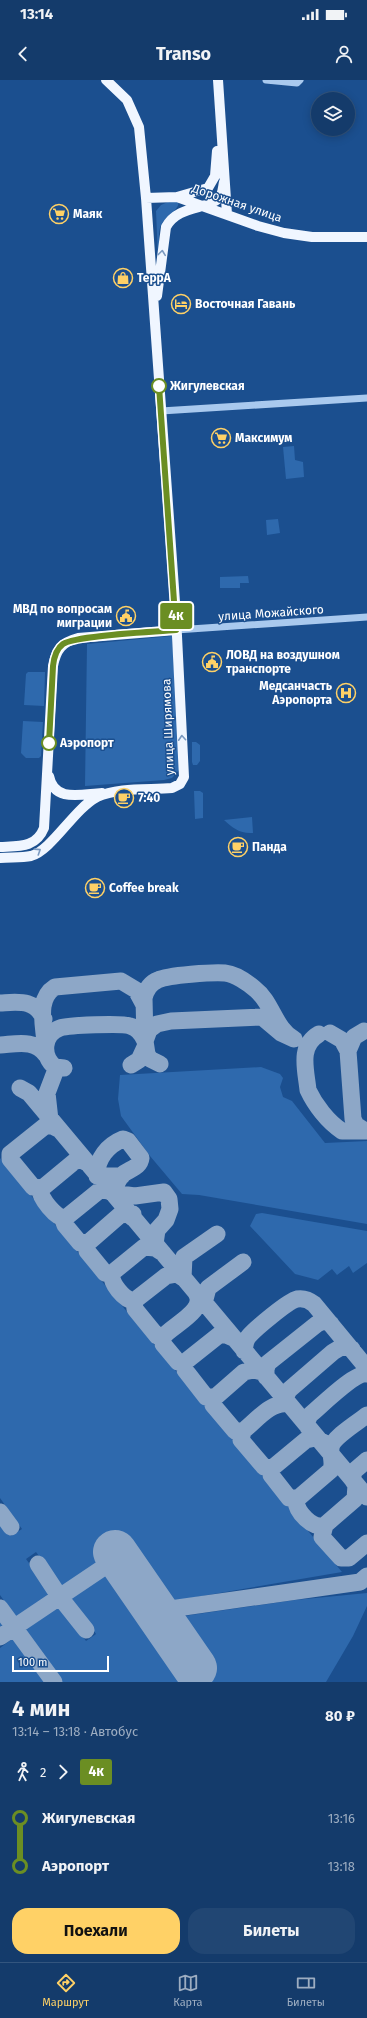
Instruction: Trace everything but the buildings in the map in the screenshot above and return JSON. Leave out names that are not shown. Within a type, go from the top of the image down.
[{"type":"main road","points":[[106,80],[127,100],[139,127],[154,320]]},
{"type":"main road","points":[[218,80],[227,214]]},
{"type":"main road","points":[[177,197],[201,191],[208,188],[212,183],[215,176],[221,118]]},
{"type":"main road","points":[[154,320],[166,227],[174,216],[214,201],[221,195],[224,182]]},
{"type":"main road","name":"Дорожная улица","points":[[146,203],[177,197],[258,226],[284,233],[312,237],[367,238]]},
{"type":"main road","name":"улица Ширямова","points":[[0,858],[29,856],[36,853],[50,842],[69,821],[93,799],[117,792],[172,788],[183,781],[176,630],[154,320]]},
{"type":"main road","points":[[0,847],[26,845],[32,843],[40,836],[45,818],[53,666],[58,650],[69,641],[78,638],[176,630]]},
{"type":"main road","points":[[48,768],[51,785],[55,790],[67,795],[73,796],[117,792]]},
{"type":"street","points":[[266,80],[297,83],[300,80]]},
{"type":"street","points":[[161,411],[367,398]]},
{"type":"street","name":"улица Можайского","points":[[176,630],[367,617]]},
{"type":"shaded area","points":[[170,201],[179,202],[176,209],[161,225],[159,237],[160,258],[158,257],[156,211],[161,205]]},
{"type":"shaded area","points":[[294,446],[295,460],[303,462],[304,477],[286,479],[283,447]]},
{"type":"shaded area","points":[[278,519],[280,533],[267,535],[266,520]]},
{"type":"shaded area","points":[[248,576],[249,583],[240,583],[240,588],[220,588],[220,577]]},
{"type":"shaded area","points":[[172,636],[180,769],[172,778],[164,780],[85,786],[87,644]]},
{"type":"shaded area","points":[[28,672],[45,672],[44,706],[24,705],[26,674]]},
{"type":"shaded area","points":[[23,721],[43,722],[41,756],[39,758],[26,758],[21,753]]},
{"type":"shaded area","points":[[192,742],[196,742],[200,745],[200,761],[197,765],[193,765],[192,762]]},
{"type":"shaded area","points":[[194,791],[200,791],[203,793],[203,818],[195,819]]},
{"type":"shaded area","points":[[252,817],[253,833],[244,833],[237,830],[224,820]]},
{"type":"shaded area","points":[[261,1067],[280,1074],[283,1078],[280,1087],[283,1097],[292,1101],[325,1143],[367,1141],[367,1224],[199,1195],[182,1194],[150,1156],[121,1116],[118,1099],[120,1075]]},
{"type":"shaded area","points":[[0,1158],[342,1572],[167,1602],[116,1531],[103,1541],[114,1557],[65,1590],[36,1552],[26,1559],[54,1597],[19,1622],[0,1595],[0,1520],[11,1536],[22,1529],[0,1498]]},
{"type":"shaded area","points":[[262,1213],[367,1231],[367,1263],[353,1273],[349,1266],[337,1275],[332,1269],[318,1280],[295,1274],[250,1226],[256,1214]]},
{"type":"shaded area","points":[[105,1575],[113,1575],[185,1676],[192,1678],[207,1667],[207,1661],[177,1617],[295,1600],[367,1593],[367,1606],[353,1636],[326,1682],[60,1682],[24,1630],[60,1605],[86,1641],[96,1634],[71,1598]]},
{"type":"shaded area","points":[[0,1612],[10,1625],[9,1629],[0,1635]]},
{"type":"shaded area","points":[[16,1636],[49,1682],[0,1682],[0,1648]]},
{"type":"taxiway","points":[[145,1041],[144,998],[147,990],[155,981],[163,978],[191,974],[219,973],[225,973],[237,977],[261,994],[282,1029],[294,1039],[281,1033],[262,1017],[171,1021],[157,1024],[149,1030],[145,1041],[147,1054],[150,1059],[160,1064]]},
{"type":"taxiway","points":[[45,1044],[42,1012],[43,1005],[45,998],[55,987],[121,981],[136,990],[143,1003]]},
{"type":"taxiway","points":[[0,1003],[26,1003],[36,1008],[44,1019]]},
{"type":"taxiway","points":[[64,1068],[55,1067],[47,1057],[46,1051],[47,1040],[50,1035],[60,1028],[84,1025],[125,1025],[133,1027],[137,1030],[145,1041]]},
{"type":"taxiway","points":[[348,1051],[354,1037],[364,1031]]},
{"type":"taxiway","points":[[330,1033],[342,1040],[348,1051],[353,1119],[356,1125],[365,1131]]},
{"type":"taxiway","points":[[319,1034],[312,1039],[306,1052],[305,1067],[308,1090],[322,1113],[342,1131],[367,1131]]},
{"type":"taxiway","points":[[0,1045],[31,1045],[42,1050],[46,1055]]},
{"type":"taxiway","points":[[131,1065],[139,1060],[145,1047]]},
{"type":"taxiway","points":[[50,1120],[47,1093],[55,1072]]},
{"type":"taxiway","points":[[20,1088],[29,1093],[367,1497]]},
{"type":"taxiway","points":[[41,1188],[33,1187],[10,1159],[10,1154],[45,1126],[52,1126],[58,1129]]},
{"type":"taxiway","points":[[122,1176],[97,1176],[97,1170],[104,1153],[112,1145],[123,1139],[128,1141],[141,1158],[139,1164],[122,1175],[121,1177],[118,1181],[112,1193],[135,1196],[164,1192],[169,1199],[170,1209],[166,1220],[157,1230],[155,1244]]},
{"type":"taxiway","points":[[64,1218],[57,1215],[49,1207],[40,1190],[75,1161],[81,1160],[87,1163]]},
{"type":"taxiway","points":[[89,1242],[80,1243],[65,1225],[63,1220],[100,1190],[110,1191]]},
{"type":"taxiway","points":[[112,1273],[105,1273],[87,1251],[86,1246],[120,1215],[128,1214],[133,1218],[133,1214]]},
{"type":"taxiway","points":[[164,1335],[157,1336],[135,1309],[134,1301],[166,1276],[177,1274],[183,1278],[184,1257],[217,1234]]},
{"type":"taxiway","points":[[134,1301],[126,1298],[118,1290],[113,1281],[112,1273],[144,1247],[155,1248],[163,1253]]},
{"type":"taxiway","points":[[204,1303],[208,1288],[243,1262]]},
{"type":"taxiway","points":[[196,1293],[198,1299],[197,1306],[187,1317],[163,1337],[163,1344],[178,1362],[185,1362],[219,1335],[226,1335],[233,1338]]},
{"type":"taxiway","points":[[244,1351],[245,1343],[248,1338],[258,1328],[279,1310],[293,1301],[297,1299],[304,1299],[314,1304],[367,1368]]},
{"type":"taxiway","points":[[266,1377],[268,1363],[317,1324],[324,1321],[331,1324]]},
{"type":"taxiway","points":[[287,1402],[286,1396],[289,1390],[333,1352],[343,1346],[352,1349]]},
{"type":"taxiway","points":[[185,1362],[185,1370],[206,1397],[214,1397]]},
{"type":"taxiway","points":[[243,1431],[235,1431],[213,1405],[212,1400],[244,1372],[254,1370],[262,1372]]},
{"type":"taxiway","points":[[308,1427],[307,1421],[310,1415],[355,1378],[367,1374]]},
{"type":"taxiway","points":[[272,1468],[264,1467],[241,1440],[243,1431],[270,1409],[282,1404],[288,1404]]},
{"type":"taxiway","points":[[325,1525],[315,1525],[306,1519],[299,1510],[296,1500],[331,1470],[332,1444],[346,1430],[367,1415]]},
{"type":"taxiway","points":[[297,1498],[289,1498],[271,1475],[271,1469],[306,1440],[315,1438],[325,1443]]},
{"type":"taxiway","points":[[353,1481],[353,1472],[367,1460]]},
{"type":"taxiway","points":[[356,1485],[355,1499],[325,1525],[322,1537],[341,1558],[349,1558],[367,1543]]},
{"type":"taxiway","points":[[0,1512],[11,1527]]},
{"type":"taxiway","points":[[0,1637],[119,1557]]},
{"type":"taxiway","points":[[38,1564],[59,1596],[86,1630]]},
{"type":"taxiway","points":[[156,1611],[360,1582],[367,1576]]},
{"type":"taxiway","points":[[0,1608],[54,1682]]},
{"type":"runway","points":[[115,1552],[195,1668]]},
{"type":"bus line","name":"4к","points":[[49,743],[54,656],[62,645],[78,638],[176,630],[159,386]]},
{"type":"place","name":"Маяк","points":[[59,214]]},
{"type":"place","name":"ТеррА","points":[[123,278]]},
{"type":"place","name":"Восточная Гавань","points":[[181,304]]},
{"type":"place","name":"Жигулевская","points":[[159,386]]},
{"type":"place","name":"Максимум","points":[[221,438]]},
{"type":"place","name":"МВД по вопросам миграции","points":[[126,616]]},
{"type":"place","name":"ЛОВД на воздушном транспорте","points":[[212,662]]},
{"type":"place","name":"Медсанчасть Аэропорта","points":[[346,693]]},
{"type":"place","name":"Аэропорт","points":[[49,743]]},
{"type":"place","name":"7:40","points":[[124,798]]},
{"type":"place","name":"Панда","points":[[238,847]]},
{"type":"place","name":"Coffee break","points":[[95,888]]}]
